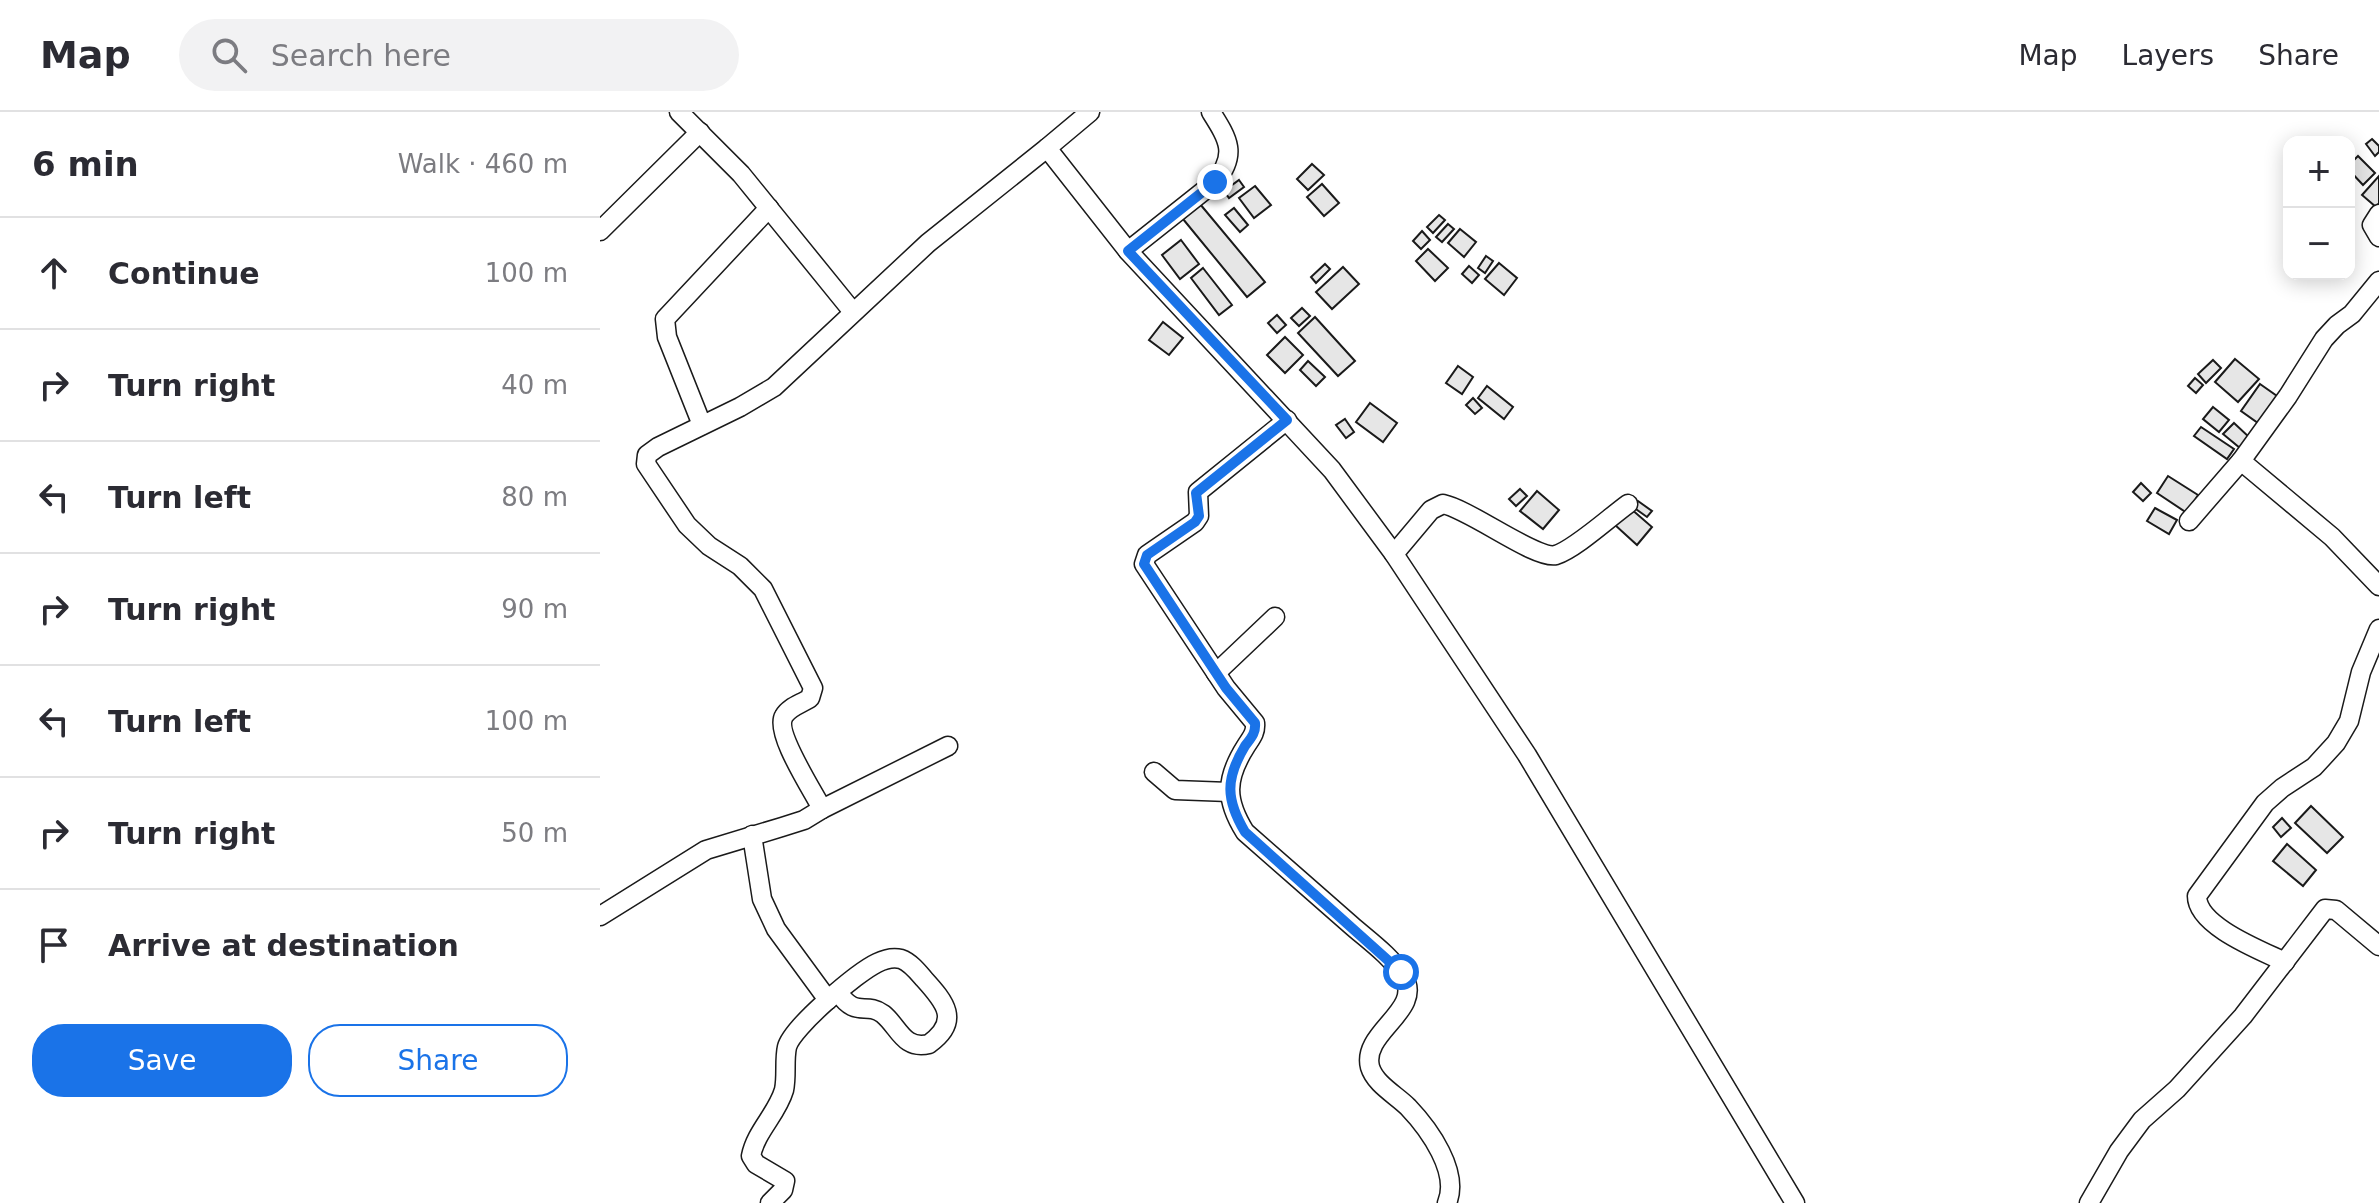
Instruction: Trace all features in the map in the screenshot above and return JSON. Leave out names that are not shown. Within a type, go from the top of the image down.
[{"type":"street","points":[[679,112],[741,174],[853,312]]},
{"type":"street","points":[[822,809],[786,742],[781,722],[785,713],[810,698],[813,688],[763,589],[740,566],[709,546],[687,525],[646,464],[646,458],[650,452],[774,387],[928,243],[1090,112]]},
{"type":"street","points":[[1128,251],[1222,174],[1229,148],[1227,138],[1211,112]]},
{"type":"street","points":[[600,231],[700,132]]},
{"type":"street","points":[[1047,148],[1128,251],[1332,470],[1394,554],[1527,755],[1795,1203]]},
{"type":"street","points":[[702,425],[667,337],[665,319],[769,208]]},
{"type":"street","points":[[2379,214],[2372,225],[2379,237]]},
{"type":"street","points":[[2189,521],[2241,461],[2324,339],[2352,314],[2379,281]]},
{"type":"street","points":[[1287,420],[1198,492],[1199,516],[1195,522],[1147,555],[1144,564],[1256,728],[1236,766],[1229,792],[1232,811],[1245,832],[1375,946],[1401,972],[1408,984],[1406,1000],[1374,1044],[1370,1068],[1380,1082],[1408,1107],[1430,1135],[1449,1168],[1450,1195],[1447,1203]]},
{"type":"street","points":[[2241,461],[2332,537],[2379,586]]},
{"type":"street","points":[[1394,554],[1431,510],[1443,504],[1483,520],[1542,555],[1554,556],[1628,504]]},
{"type":"street","points":[[1216,673],[1275,617]]},
{"type":"street","points":[[2285,962],[2228,934],[2202,913],[2197,896],[2265,803],[2314,767],[2336,743],[2349,721],[2361,672],[2379,629]]},
{"type":"street","points":[[600,916],[706,850],[804,820],[948,746]]},
{"type":"street","points":[[1154,772],[1175,790],[1229,792]]},
{"type":"street","points":[[752,835],[762,899],[776,929],[833,996],[850,1006],[882,1013],[900,1036],[911,1044],[929,1044],[943,1030],[947,1018],[944,1000],[903,960],[886,960],[875,964],[833,996],[793,1035],[787,1046],[784,1088],[778,1105],[753,1144],[751,1156],[756,1164],[785,1181],[783,1190],[770,1203]]},
{"type":"street","points":[[2089,1203],[2119,1151],[2142,1120],[2177,1089],[2243,1016],[2325,909],[2336,910],[2379,946]]},
{"type":"building","points":[[2372,139],[2379,146],[2375,156],[2366,144]]},
{"type":"building","points":[[2358,156],[2375,173],[2363,185],[2355,176],[2355,159]]},
{"type":"building","points":[[1312,164],[1324,175],[1308,190],[1297,179]]},
{"type":"building","points":[[2379,176],[2379,203],[2376,207],[2362,195]]},
{"type":"building","points":[[1239,180],[1244,187],[1229,198],[1224,191]]},
{"type":"building","points":[[1322,184],[1339,203],[1324,216],[1307,197]]},
{"type":"building","points":[[1255,186],[1271,205],[1254,218],[1239,198]]},
{"type":"building","points":[[1200,204],[1265,282],[1247,297],[1183,219]]},
{"type":"building","points":[[1234,208],[1248,225],[1240,232],[1225,215]]},
{"type":"building","points":[[1439,215],[1445,220],[1433,233],[1427,227]]},
{"type":"building","points":[[1448,224],[1454,229],[1442,242],[1436,237]]},
{"type":"building","points":[[1460,229],[1476,242],[1464,257],[1448,243]]},
{"type":"building","points":[[1422,231],[1430,240],[1421,249],[1413,241]]},
{"type":"building","points":[[1181,240],[1199,264],[1180,279],[1162,255]]},
{"type":"building","points":[[1428,249],[1448,268],[1435,281],[1416,261]]},
{"type":"building","points":[[1486,256],[1493,261],[1485,273],[1478,268]]},
{"type":"building","points":[[1499,263],[1517,278],[1504,295],[1485,279]]},
{"type":"building","points":[[1325,264],[1330,269],[1316,283],[1311,277]]},
{"type":"building","points":[[1469,266],[1479,275],[1472,283],[1462,274]]},
{"type":"building","points":[[1343,267],[1359,284],[1332,309],[1316,292]]},
{"type":"building","points":[[1203,268],[1232,305],[1219,315],[1191,278]]},
{"type":"building","points":[[1302,308],[1310,316],[1299,326],[1291,318]]},
{"type":"building","points":[[1277,315],[1286,325],[1277,333],[1268,323]]},
{"type":"building","points":[[1315,317],[1355,361],[1338,376],[1298,333]]},
{"type":"building","points":[[1163,322],[1183,338],[1169,355],[1149,340]]},
{"type":"building","points":[[1285,337],[1303,355],[1285,373],[1267,355]]},
{"type":"building","points":[[2235,359],[2259,379],[2238,402],[2215,382]]},
{"type":"building","points":[[2213,360],[2221,368],[2206,383],[2198,374]]},
{"type":"building","points":[[1308,361],[1325,377],[1316,386],[1300,370]]},
{"type":"building","points":[[1458,366],[1473,377],[1462,394],[1446,383]]},
{"type":"building","points":[[2195,378],[2203,385],[2196,393],[2188,386]]},
{"type":"building","points":[[2260,384],[2277,396],[2258,423],[2241,411]]},
{"type":"building","points":[[1487,386],[1513,407],[1504,419],[1478,398]]},
{"type":"building","points":[[1473,398],[1482,408],[1475,414],[1466,405]]},
{"type":"building","points":[[1370,403],[1397,423],[1383,442],[1356,422]]},
{"type":"building","points":[[2213,407],[2229,420],[2219,432],[2203,419]]},
{"type":"building","points":[[1345,419],[1354,432],[1346,438],[1336,425]]},
{"type":"building","points":[[2234,423],[2249,437],[2240,448],[2223,434]]},
{"type":"building","points":[[2201,427],[2234,449],[2227,459],[2194,436]]},
{"type":"building","points":[[2168,476],[2198,495],[2187,513],[2157,493]]},
{"type":"building","points":[[2141,483],[2151,493],[2143,501],[2133,492]]},
{"type":"building","points":[[1520,489],[1527,496],[1516,506],[1509,499]]},
{"type":"building","points":[[1537,491],[1559,510],[1543,529],[1520,511]]},
{"type":"building","points":[[1638,501],[1652,511],[1647,517],[1633,507]]},
{"type":"building","points":[[1630,508],[1652,527],[1637,545],[1615,525]]},
{"type":"building","points":[[2155,508],[2177,520],[2169,534],[2147,521]]},
{"type":"building","points":[[2311,806],[2343,837],[2327,853],[2295,823]]},
{"type":"building","points":[[2282,818],[2291,828],[2281,837],[2273,827]]},
{"type":"building","points":[[2287,844],[2316,870],[2303,886],[2273,861]]},
{"type":"route","points":[[1215,182],[1128,251],[1287,420],[1196,493],[1199,516],[1195,522],[1147,555],[1144,564],[1226,688],[1255,723],[1255,733],[1243,750],[1229,792],[1232,811],[1245,832],[1401,972]]}]
